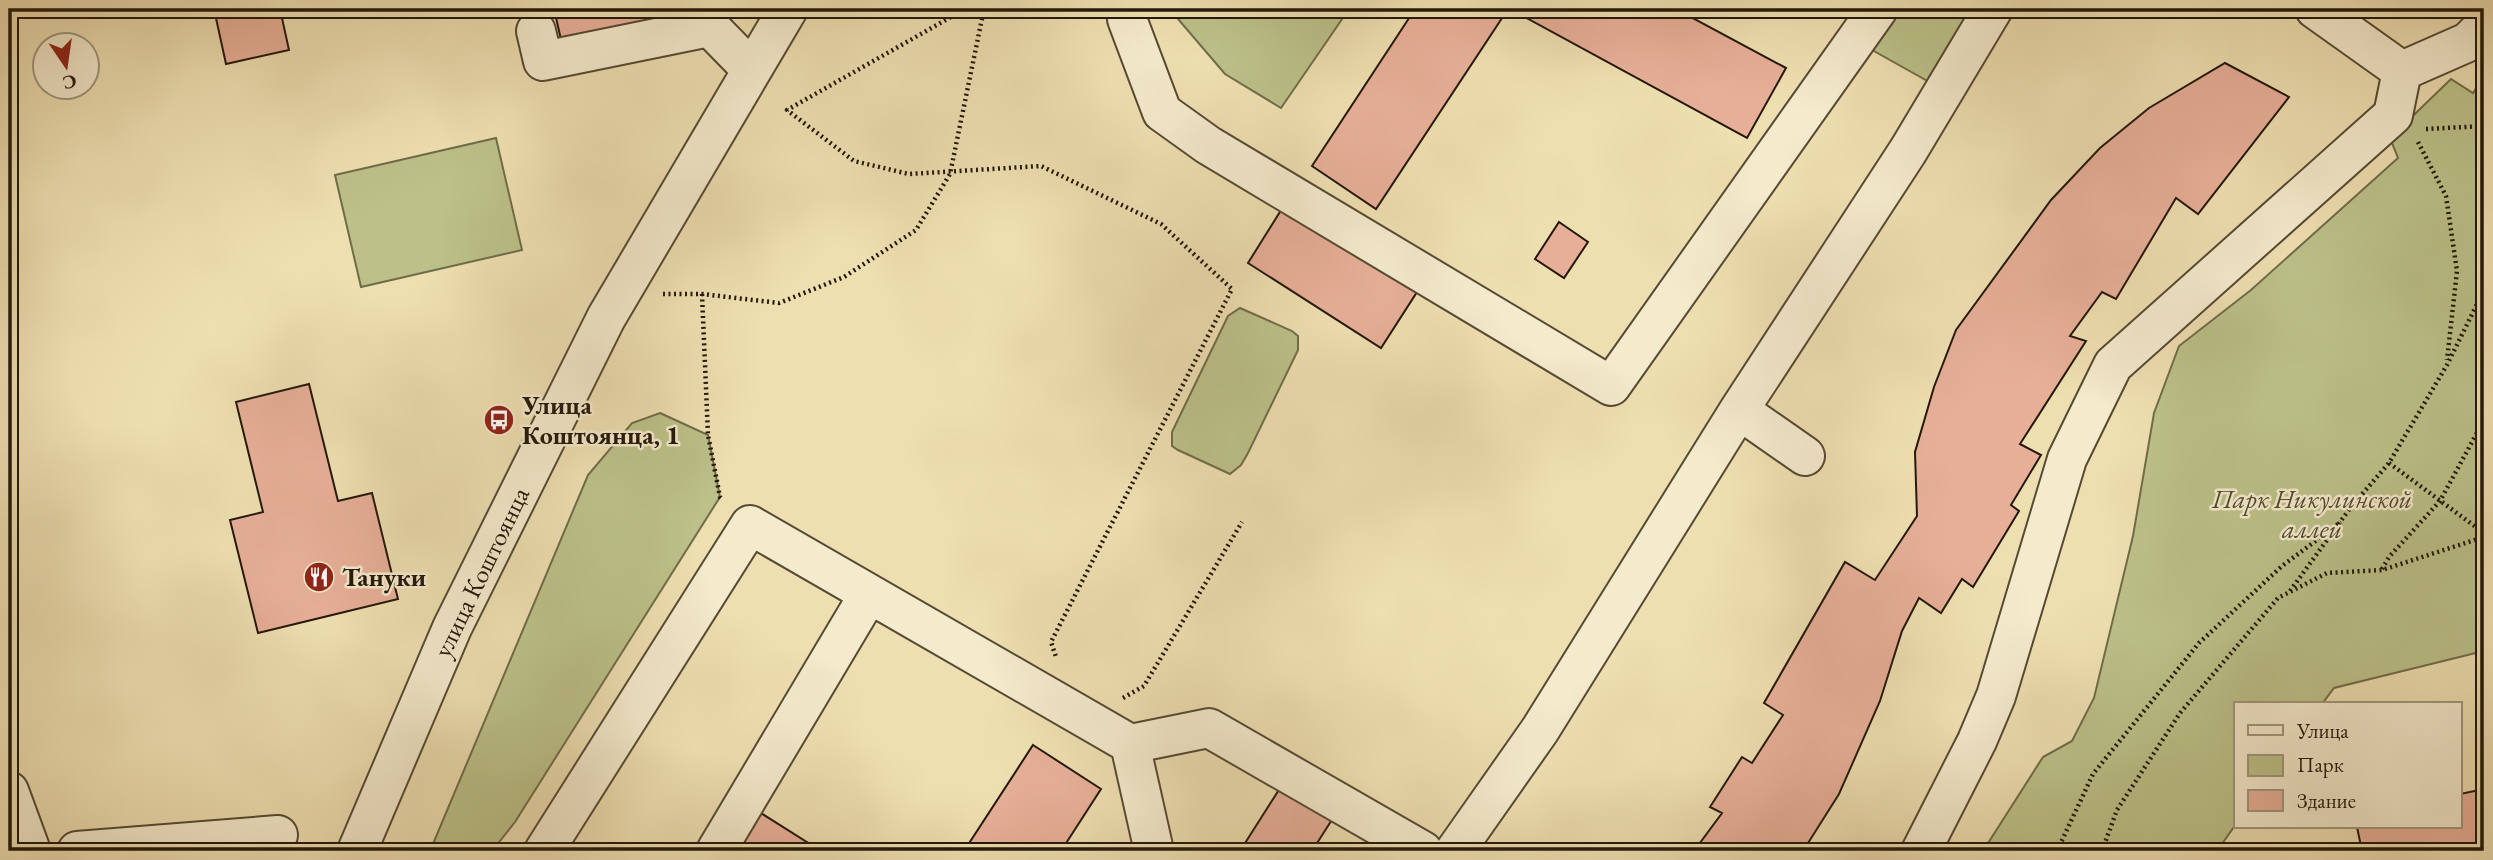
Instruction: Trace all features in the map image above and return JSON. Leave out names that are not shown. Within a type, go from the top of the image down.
[{"type":"street","name":"улица Коштоянца","points":[[357,851],[452,628],[594,341],[788,9]]},
{"type":"street","points":[[1130,9],[1127,19],[1162,112],[1208,145],[1611,386],[1878,9]]},
{"type":"street","points":[[1455,851],[1540,730],[1738,410],[1908,151],[1993,9]]},
{"type":"street","points":[[2315,9],[2402,71]]},
{"type":"street","points":[[536,31],[543,61],[708,18],[751,69]]},
{"type":"street","points":[[2402,71],[2468,43],[2484,26]]},
{"type":"street","points":[[1921,851],[1977,741],[1996,696],[2067,459],[2113,365],[2393,115],[2402,71]]},
{"type":"street","points":[[1738,410],[1805,456]]},
{"type":"street","points":[[544,851],[750,525],[1130,744],[1209,728],[1423,851]]},
{"type":"street","points":[[716,851],[869,594]]},
{"type":"street","points":[[1130,744],[1154,851]]},
{"type":"street","points":[[9,791],[30,851]]},
{"type":"street","points":[[77,851],[278,835]]},
{"type":"path","points":[[965,9],[787,110],[854,161],[909,174],[950,174],[1041,166],[1161,224],[1232,289],[1051,642],[1058,664]]},
{"type":"path","points":[[662,293],[702,293],[779,303],[844,277],[916,230],[950,174],[984,9]]},
{"type":"path","points":[[2417,140],[2446,196],[2456,271],[2447,365]]},
{"type":"path","points":[[2288,593],[2389,463],[2447,365],[2484,290]]},
{"type":"path","points":[[702,293],[708,435],[719,497],[750,525]]},
{"type":"path","points":[[2382,570],[2389,557],[2440,501],[2484,420]]},
{"type":"path","points":[[2389,463],[2484,535]]},
{"type":"path","points":[[1119,699],[1144,687],[1242,522]]},
{"type":"path","points":[[2057,851],[2093,774],[2199,643],[2282,566],[2341,522]]},
{"type":"path","points":[[2102,851],[2117,810],[2180,713],[2278,597],[2328,573],[2382,570],[2484,535]]},
{"type":"green space","points":[[1175,9],[1349,9],[1281,108],[1225,74],[1178,19]]},
{"type":"green space","points":[[1878,9],[1978,9],[1931,83],[1856,41]]},
{"type":"green space","name":"Парк Никулинской аллеи","points":[[2484,76],[2484,651],[2334,688],[2324,702],[2234,702],[2234,827],[2217,851],[1983,851],[2043,757],[2072,741],[2094,698],[2133,536],[2154,413],[2179,346],[2251,290],[2398,158],[2390,138],[2451,79],[2473,93]]},
{"type":"green space","points":[[496,138],[522,250],[361,287],[335,175]]},
{"type":"green space","points":[[1240,308],[1292,331],[1298,336],[1298,350],[1248,453],[1241,465],[1230,474],[1172,446],[1172,432],[1228,316]]},
{"type":"green space","points":[[660,413],[708,435],[720,497],[515,822],[492,851],[430,851],[588,475],[632,423]]},
{"type":"building","points":[[214,9],[280,9],[289,50],[226,64]]},
{"type":"building","points":[[554,9],[698,9],[699,14],[562,44]]},
{"type":"building","points":[[1415,9],[1508,9],[1376,209],[1312,166]]},
{"type":"building","points":[[1510,9],[1676,9],[1786,68],[1747,138]]},
{"type":"building","points":[[2225,63],[2289,97],[2198,214],[2176,198],[2116,299],[2102,292],[2070,336],[2086,341],[2020,444],[2041,455],[2011,505],[2019,511],[1973,587],[1962,579],[1941,613],[1919,598],[1902,631],[1880,701],[1839,794],[1803,851],[1694,851],[1722,813],[1710,807],[1742,757],[1752,763],[1783,715],[1764,703],[1845,562],[1875,580],[1917,516],[1915,452],[1934,387],[1956,330],[2051,200],[2100,148],[2149,108]]},
{"type":"building","points":[[1283,207],[1417,292],[1381,348],[1248,263]]},
{"type":"building","points":[[1559,222],[1588,242],[1564,278],[1535,259]]},
{"type":"building","points":[[309,384],[338,501],[372,493],[398,599],[258,633],[230,520],[263,512],[236,402]]},
{"type":"building","points":[[1033,745],[1101,789],[1061,851],[964,851]]},
{"type":"building","points":[[1282,785],[1333,818],[1312,851],[1240,851]]},
{"type":"building","points":[[2484,789],[2484,851],[2362,851],[2357,828],[2462,828],[2462,794]]},
{"type":"building","points":[[756,810],[821,851],[730,851]]},
{"type":"place","name":"Улица Коштоянца, 1","points":[[499,420]]},
{"type":"place","name":"Тануки","points":[[319,577]]}]
